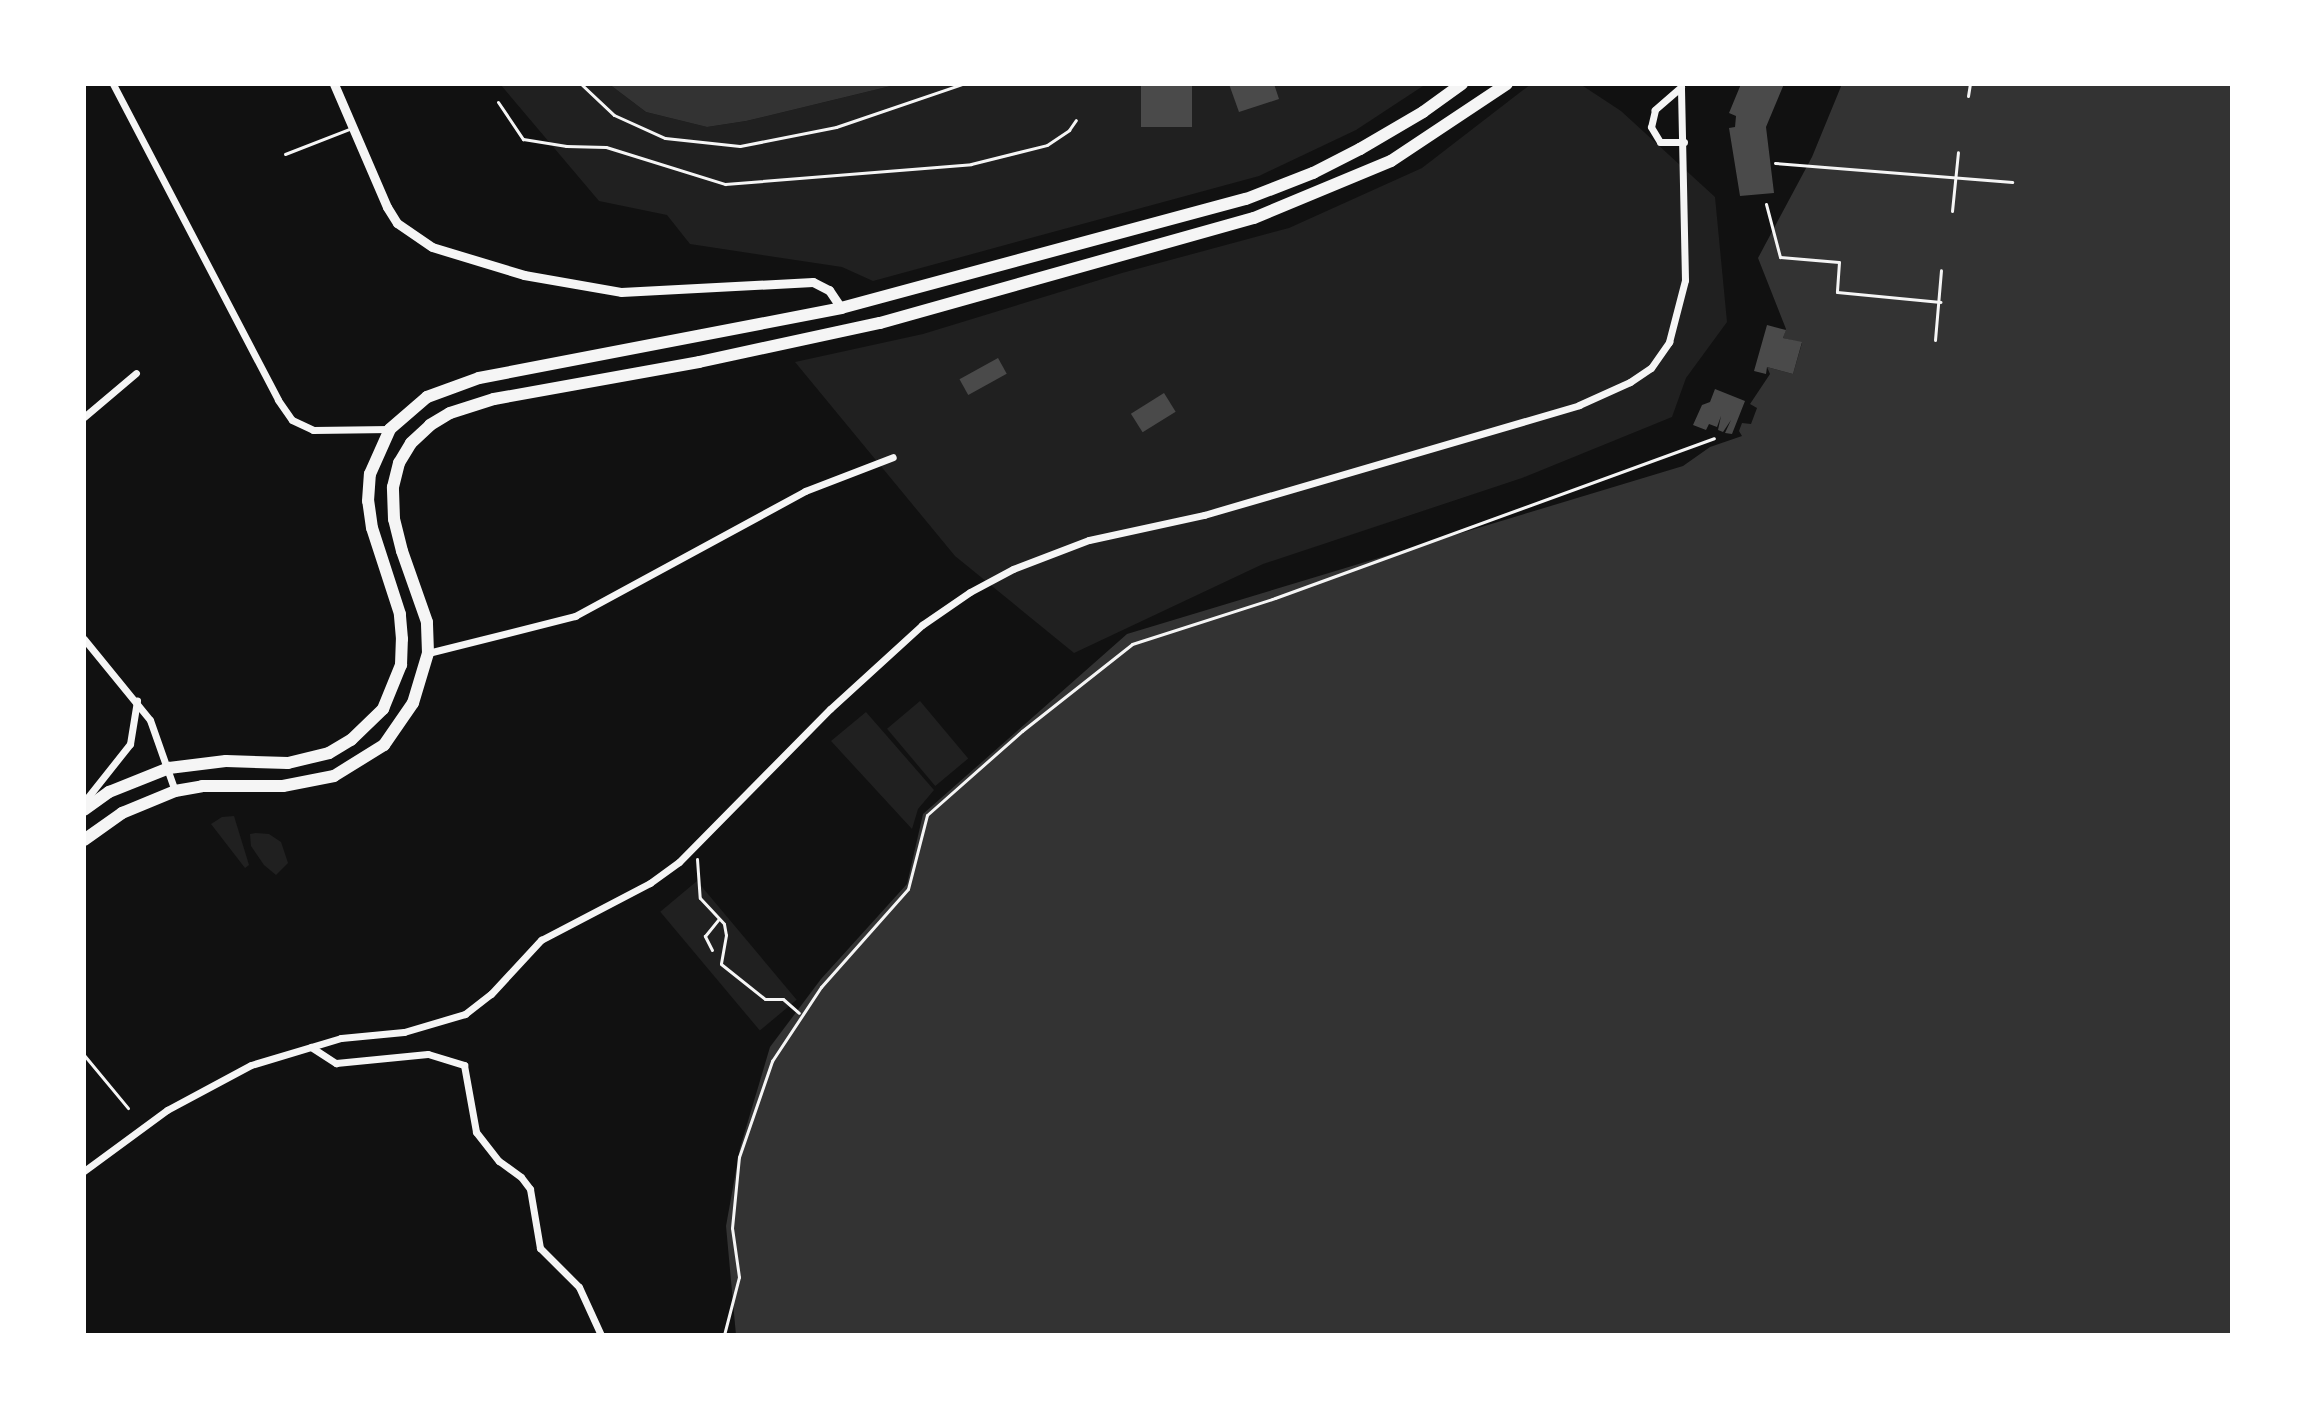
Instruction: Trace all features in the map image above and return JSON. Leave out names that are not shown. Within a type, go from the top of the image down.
[{"type":"highway","points":[[84,810],[109,792],[169,768],[204,762],[288,763],[308,760],[351,740],[383,709],[398,676],[402,639],[400,614],[372,528],[368,501],[370,474],[390,429],[427,397],[479,378],[841,308],[1269,192],[1398,128],[1462,84]]},
{"type":"highway","points":[[84,840],[122,813],[175,791],[202,786],[283,786],[334,776],[372,755],[397,729],[413,703],[428,653],[427,622],[399,540],[393,487],[399,463],[411,443],[430,425],[450,413],[494,399],[699,362],[880,323],[1254,218],[1391,161],[1507,84]]},
{"type":"street","points":[[113,84],[278,400],[292,420],[313,430],[390,429]]},
{"type":"street","points":[[334,84],[387,207],[397,223],[432,247],[524,275],[621,292],[813,282],[829,290],[841,308]]},
{"type":"street","points":[[1681,86],[1655,110],[1651,127],[1660,142],[1684,142]]},
{"type":"street","points":[[84,1171],[167,1110],[251,1065],[341,1038],[404,1032],[465,1014],[491,994],[541,940],[650,883],[696,847],[830,709],[922,625],[970,592],[1013,569],[1089,540],[1204,515],[1579,405],[1630,382],[1651,368],[1669,342],[1685,280],[1681,86]]},
{"type":"street","points":[[84,417],[136,373]]},
{"type":"street","points":[[428,653],[575,616],[805,491],[893,457]]},
{"type":"street","points":[[84,639],[150,720],[175,791]]},
{"type":"street","points":[[84,802],[130,744],[137,701]]},
{"type":"street","points":[[311,1047],[336,1063],[428,1054],[464,1065],[476,1132],[499,1161],[521,1177],[530,1189],[540,1248],[579,1287],[601,1335]]},
{"type":"lane","points":[[285,154],[352,128]]},
{"type":"path","points":[[581,84],[614,115],[654,134],[702,144],[740,146],[836,127],[962,84]]},
{"type":"path","points":[[1968,96],[1970,84]]},
{"type":"path","points":[[498,102],[523,139],[566,146],[606,147],[725,184],[971,164],[1047,145],[1069,130],[1076,120]]},
{"type":"path","points":[[1952,211],[1958,152]]},
{"type":"path","points":[[1775,163],[2012,182]]},
{"type":"path","points":[[1766,204],[1780,257],[1839,262],[1837,292],[1941,302]]},
{"type":"path","points":[[1935,340],[1941,302],[1941,270]]},
{"type":"path","points":[[724,1335],[739,1277],[732,1228],[739,1157],[772,1061],[800,1014],[908,889],[927,815],[1022,731],[1132,644],[1275,598],[1714,438]]},
{"type":"path","points":[[696,847],[700,898],[719,919],[726,935],[721,964],[765,999],[783,999],[800,1014]]},
{"type":"path","points":[[712,950],[705,936],[719,919]]},
{"type":"path","points":[[84,1055],[128,1108]]},
{"type":"shaded area","points":[[500,84],[609,84],[646,112],[707,127],[746,121],[899,84],[1426,84],[1356,130],[1259,176],[873,281],[842,267],[690,244],[667,215],[599,201]]},
{"type":"shaded area","points":[[609,84],[899,84],[746,121],[707,127],[646,112]]},
{"type":"shaded area","points":[[1531,84],[1580,84],[1621,111],[1715,197],[1727,322],[1686,378],[1672,417],[1522,478],[1263,564],[1074,653],[955,556],[795,362],[923,334],[1122,273],[1289,228],[1422,168]]},
{"type":"shaded area","points":[[1842,84],[2232,84],[2232,1335],[736,1335],[726,1226],[740,1148],[770,1047],[821,979],[907,884],[923,814],[1127,634],[1683,466],[1710,447],[1742,436],[1739,431],[1742,423],[1751,424],[1757,408],[1750,404],[1770,374],[1767,367],[1793,374],[1802,343],[1783,338],[1786,329],[1758,258],[1812,157]]},
{"type":"shaded area","points":[[920,701],[968,758],[935,786],[887,729]]},
{"type":"shaded area","points":[[866,712],[934,790],[918,809],[912,829],[831,741]]},
{"type":"shaded area","points":[[234,816],[249,865],[245,868],[211,824],[222,817]]},
{"type":"shaded area","points":[[250,834],[269,834],[281,842],[288,863],[276,875],[264,865],[251,846]]},
{"type":"shaded area","points":[[697,881],[797,1000],[760,1031],[660,912]]},
{"type":"building","points":[[1141,84],[1192,84],[1192,127],[1141,127]]},
{"type":"building","points":[[1229,84],[1274,84],[1279,99],[1239,112]]},
{"type":"building","points":[[1741,84],[1784,84],[1766,127],[1774,193],[1740,196],[1729,128],[1735,127],[1736,116],[1729,113]]},
{"type":"building","points":[[1767,325],[1786,330],[1783,338],[1802,342],[1793,374],[1767,367],[1766,374],[1754,371]]},
{"type":"building","points":[[998,358],[1007,374],[968,395],[960,379]]},
{"type":"building","points":[[1715,389],[1745,401],[1732,434],[1725,433],[1731,420],[1723,432],[1718,430],[1721,416],[1717,427],[1709,424],[1706,430],[1693,425],[1702,405],[1710,402]]},
{"type":"building","points":[[1164,393],[1176,412],[1143,432],[1131,414]]}]
